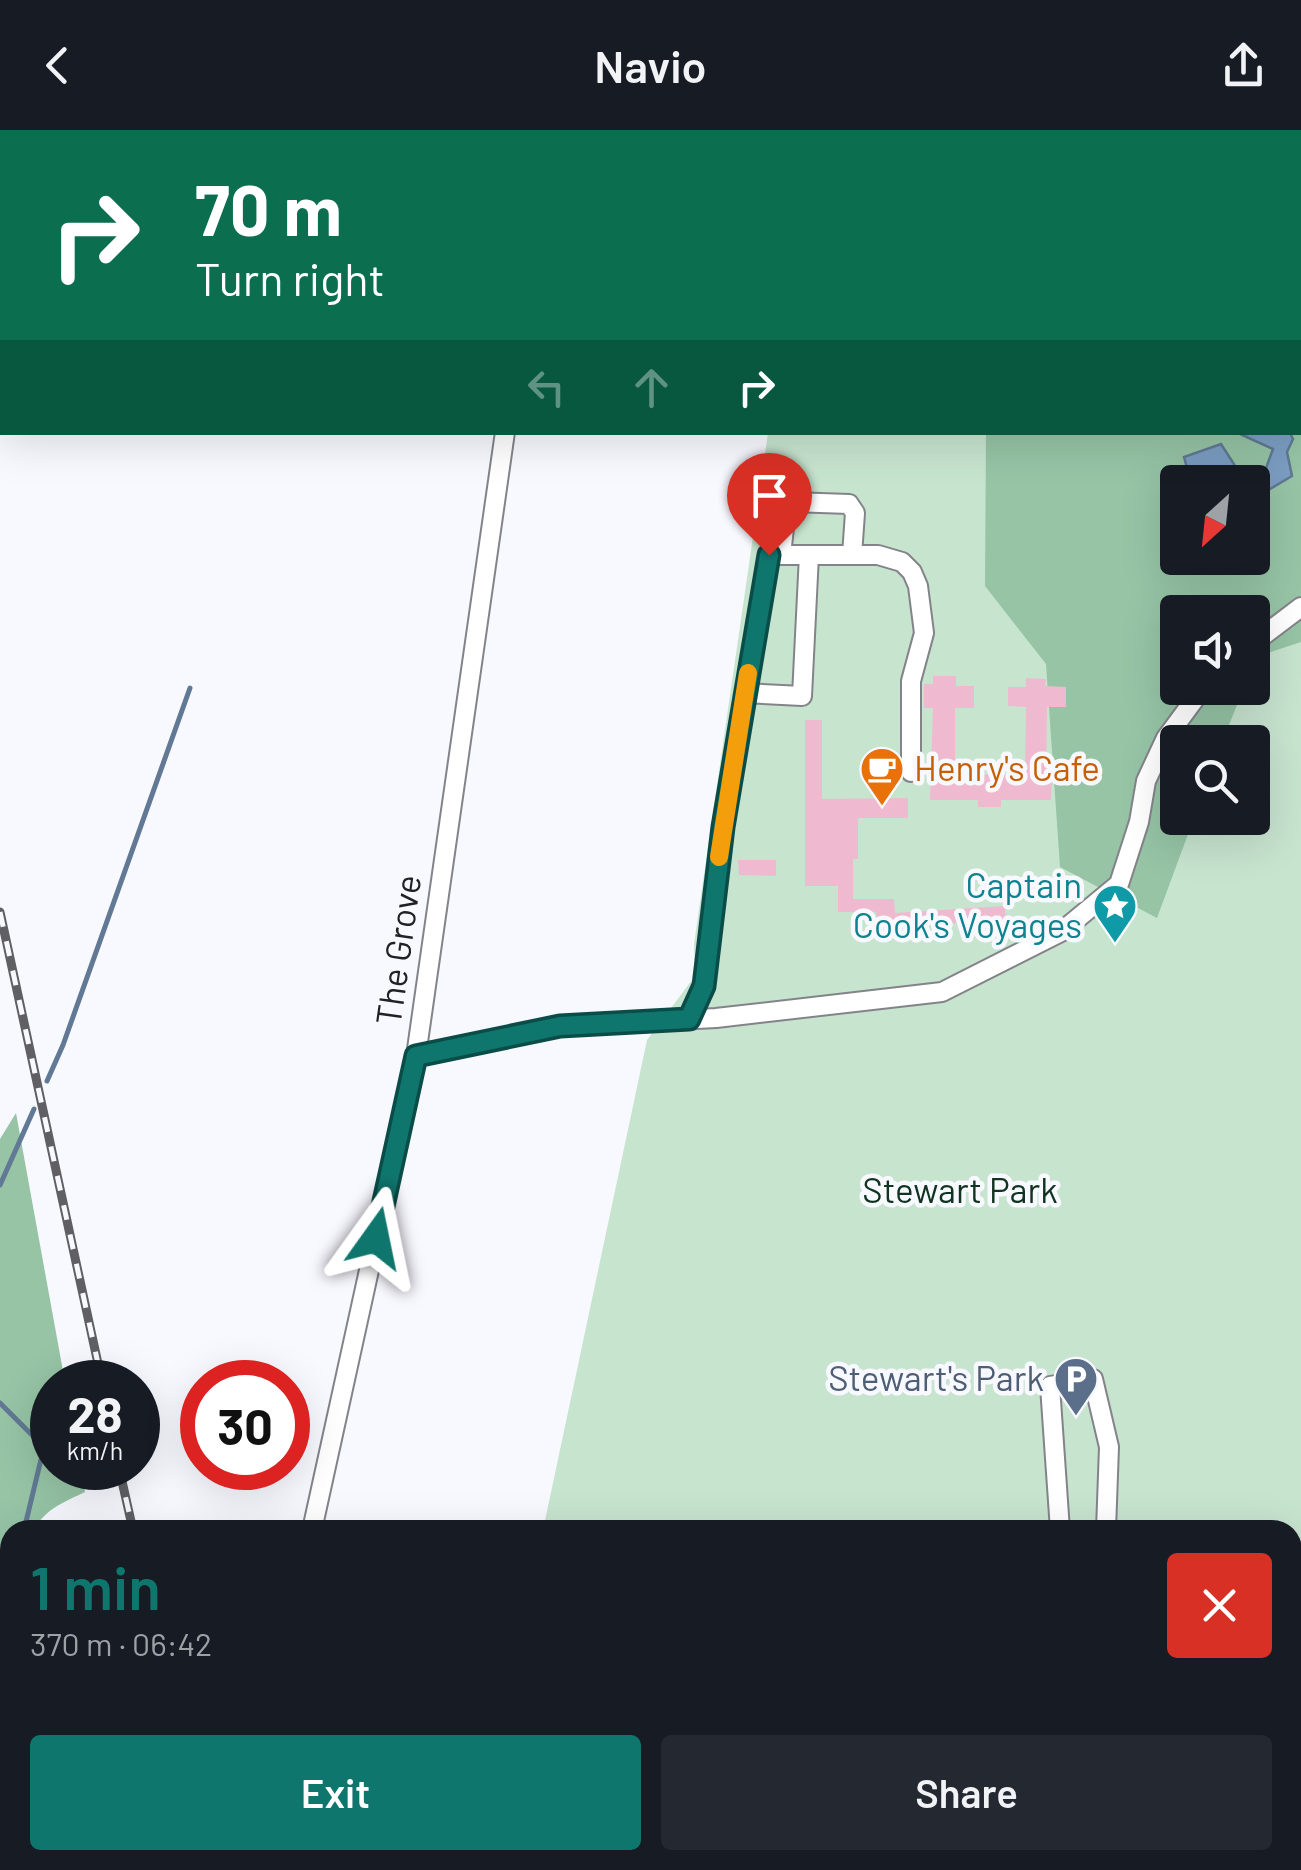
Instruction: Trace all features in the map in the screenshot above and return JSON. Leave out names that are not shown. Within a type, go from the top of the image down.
[{"type":"street","name":"The Grove","points":[[314,1520],[416,1056],[505,435]]},
{"type":"street","points":[[781,555],[786,510],[792,502],[849,504],[854,513],[852,555]]},
{"type":"street","points":[[689,1019],[704,986],[718,864],[769,555],[878,555],[902,562],[912,572],[918,586],[924,633],[911,681],[910,772]]},
{"type":"street","points":[[745,693],[802,696],[809,555]]},
{"type":"street","points":[[1270,630],[1301,607]]},
{"type":"street","points":[[416,1056],[560,1026],[689,1019],[942,992],[1061,932],[1119,884],[1139,822],[1146,781],[1166,738],[1190,705]]},
{"type":"street","points":[[1059,1520],[1050,1386],[1093,1379],[1108,1448],[1106,1520]]},
{"type":"green space","name":"Stewart Park","points":[[768,435],[1301,435],[1301,1520],[545,1520],[647,1040],[695,976],[694,944]]},
{"type":"green space","points":[[986,435],[1242,435],[1273,449],[1267,465],[1210,465],[1184,456],[1186,465],[1160,465],[1160,575],[1270,575],[1270,489],[1292,475],[1287,452],[1291,435],[1301,435],[1301,642],[1270,652],[1270,595],[1160,595],[1160,705],[1237,705],[1229,725],[1160,725],[1160,835],[1188,835],[1157,918],[1060,867],[1046,664],[985,586]]},
{"type":"green space","points":[[16,1113],[61,1360],[30,1360],[30,1490],[85,1492],[49,1511],[41,1520],[0,1520],[0,1139]]},
{"type":"water","points":[[1242,435],[1291,435],[1287,452],[1292,476],[1270,489],[1267,465],[1273,449]]},
{"type":"water","points":[[1221,444],[1235,465],[1186,465],[1184,457]]},
{"type":"building","points":[[933,676],[956,676],[956,686],[974,686],[974,708],[955,708],[955,775],[1025,774],[1026,707],[1008,706],[1008,687],[1026,687],[1026,678],[1046,679],[1045,686],[1066,687],[1066,707],[1047,707],[1046,778],[1052,777],[1051,800],[1001,800],[1001,807],[978,807],[978,800],[930,800],[933,708],[924,708],[924,684],[933,684]]},
{"type":"building","points":[[805,720],[822,720],[822,799],[908,798],[908,818],[858,818],[853,899],[894,899],[895,913],[1005,906],[1006,921],[877,926],[876,912],[838,912],[838,886],[805,886]]},
{"type":"building","points":[[738,860],[776,860],[776,876],[739,875]]},
{"type":"waterway","points":[[47,1081],[190,688]]},
{"type":"waterway","points":[[0,1185],[34,1109]]},
{"type":"waterway","points":[[0,1403],[44,1447],[26,1520]]},
{"type":"railway","points":[[0,912],[97,1360]]},
{"type":"railway","points":[[124,1490],[131,1520]]},
{"type":"slow traffic","points":[[719,857],[748,673]]},
{"type":"place","name":"Henry's Cafe","points":[[882,807]]},
{"type":"place","name":"Captain Cook's Voyages","points":[[1115,944]]},
{"type":"place","name":"Stewart's Park","points":[[1076,1417]]},
{"type":"route","points":[[376,1238],[416,1056],[560,1026],[689,1019],[704,986],[723,827],[769,555]]}]
